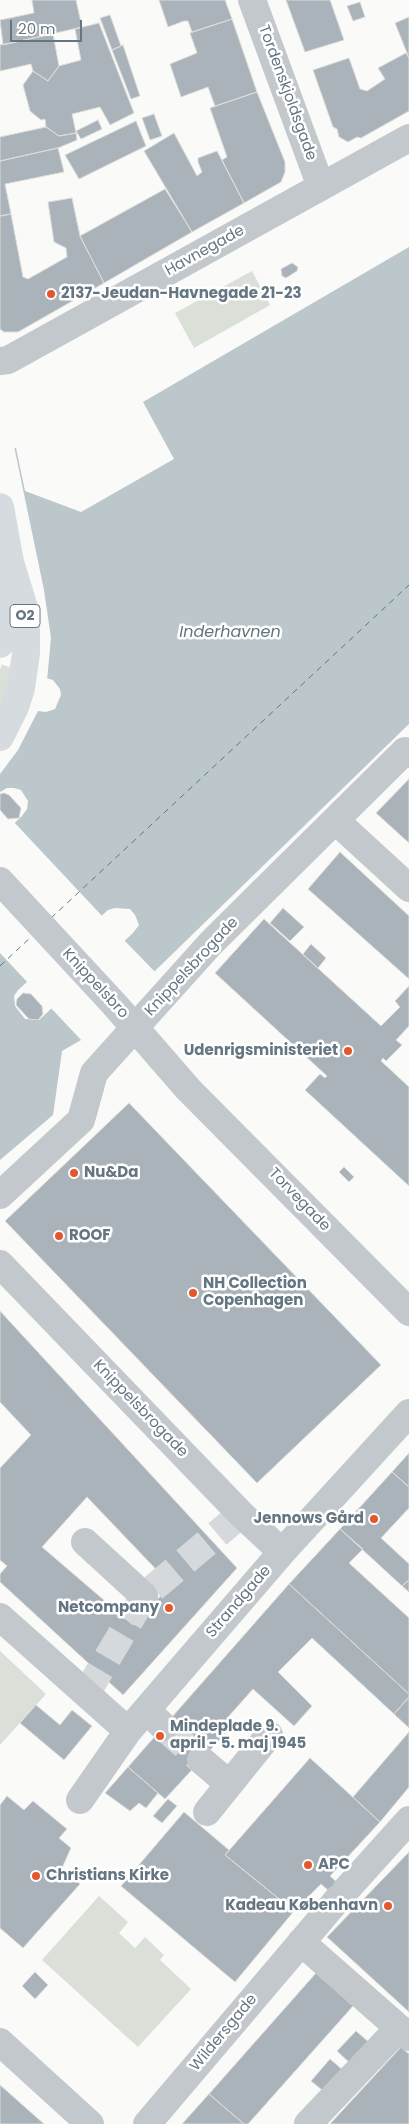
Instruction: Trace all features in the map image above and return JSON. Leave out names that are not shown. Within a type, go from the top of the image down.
[{"type":"main road","name":"O2","points":[[0,507],[10,562],[25,611],[25,672],[15,707],[0,738]]},
{"type":"main road","name":"O2","points":[[0,644],[10,562]]},
{"type":"street","name":"Tordenskjoldsgade","points":[[252,0],[321,187]]},
{"type":"street","name":"Havnegade","points":[[0,361],[8,360],[409,138]]},
{"type":"street","name":"Knippelsbrogade","points":[[0,1195],[81,1120],[94,1073],[211,944],[405,751],[409,754]]},
{"type":"street","points":[[336,821],[409,888]]},
{"type":"street","name":"Knippelsbro","points":[[0,881],[115,1005],[188,1089]]},
{"type":"street","name":"Torvegade","points":[[188,1089],[409,1312]]},
{"type":"street","name":"Knippelsbrogade","points":[[0,1264],[241,1514],[282,1552]]},
{"type":"street","name":"Strandgade","points":[[80,1800],[128,1731],[155,1718],[282,1552],[409,1413]]},
{"type":"street","points":[[85,1542],[144,1596]]},
{"type":"street","points":[[0,1617],[128,1731]]},
{"type":"street","points":[[207,1812],[269,1735]]},
{"type":"street","points":[[201,1760],[230,1784]]},
{"type":"street","name":"Wildersgade","points":[[148,2124],[301,1942],[409,1820]]},
{"type":"street","points":[[301,1942],[404,2033],[308,2124]]},
{"type":"street","points":[[0,2042],[90,2124]]},
{"type":"shaded area","points":[[252,271],[270,305],[194,348],[175,313]]},
{"type":"shaded area","points":[[14,628],[20,634],[0,722],[0,670]]},
{"type":"shaded area","points":[[0,1651],[46,1694],[0,1745]]},
{"type":"shaded area","points":[[99,1896],[128,1922],[119,1933],[135,1948],[145,1937],[164,1955],[160,1960],[191,1989],[138,2047],[42,1960]]},
{"type":"water","name":"Inderhavnen","points":[[409,247],[409,724],[88,1036],[62,1051],[53,1115],[0,1160],[0,837],[22,816],[27,809],[28,801],[21,790],[7,788],[0,792],[0,774],[18,750],[38,711],[46,712],[55,709],[61,695],[60,689],[53,680],[0,664],[0,447],[16,448],[25,491],[81,512],[174,459],[143,402]],"holes":[[[115,908],[130,909],[139,925],[133,933],[39,1020],[25,1019],[15,1006],[14,996],[18,990],[108,910]]]},
{"type":"pier","points":[[0,445],[14,446],[44,590],[51,638],[47,680],[0,664]]},
{"type":"pier","points":[[13,821],[104,918],[29,984],[0,953],[0,833]]},
{"type":"pier","points":[[123,939],[156,973],[83,1042],[50,1007]]},
{"type":"building","points":[[32,0],[76,0],[82,27],[3,45],[0,20],[34,13]]},
{"type":"building","points":[[159,0],[225,0],[232,19],[192,32],[188,21],[168,27]]},
{"type":"building","points":[[286,0],[330,0],[344,40],[305,52]]},
{"type":"building","points":[[360,2],[365,17],[353,21],[347,6]]},
{"type":"building","points":[[110,15],[121,46],[112,50],[100,18]]},
{"type":"building","points":[[409,17],[409,58],[395,23]]},
{"type":"building","points":[[232,19],[257,92],[215,106],[208,87],[181,97],[170,64],[197,53],[190,33]]},
{"type":"building","points":[[99,23],[134,113],[110,125],[100,107],[72,114],[76,133],[59,136],[46,127],[45,119],[41,120],[30,111],[23,85],[33,71],[48,81],[59,66],[81,60],[75,29]]},
{"type":"building","points":[[53,34],[59,66],[48,81],[33,71],[31,64],[0,71],[0,45]]},
{"type":"building","points":[[123,45],[140,96],[131,99],[112,50]]},
{"type":"building","points":[[406,53],[409,58],[409,111],[361,138],[357,137],[348,142],[339,137],[337,129],[333,127],[313,70],[349,58],[360,89],[367,91],[385,79],[378,68]]},
{"type":"building","points":[[257,92],[285,162],[285,172],[281,182],[244,203],[222,160],[227,157],[210,108]]},
{"type":"building","points":[[154,114],[162,136],[150,140],[142,118]]},
{"type":"building","points":[[98,120],[102,129],[81,139],[76,131]]},
{"type":"building","points":[[136,121],[146,146],[79,179],[65,155]]},
{"type":"building","points":[[46,127],[59,136],[76,133],[77,140],[58,148],[0,161],[0,137]]},
{"type":"building","points":[[174,133],[197,176],[202,172],[198,158],[217,151],[244,203],[192,232],[144,151]]},
{"type":"building","points":[[58,148],[64,172],[5,184],[11,214],[0,216],[0,161]]},
{"type":"building","points":[[165,189],[192,232],[104,283],[80,236]]},
{"type":"building","points":[[72,198],[80,236],[104,283],[18,332],[4,332],[0,329],[0,216],[11,214],[23,277],[28,279],[67,257],[66,248],[54,242],[48,202]]},
{"type":"building","points":[[292,263],[298,267],[297,271],[286,278],[282,276],[281,269]]},
{"type":"building","points":[[409,779],[409,843],[376,813]]},
{"type":"building","points":[[0,794],[9,795],[21,808],[19,818],[8,819],[0,810]]},
{"type":"building","points":[[340,852],[409,916],[409,979],[308,889]]},
{"type":"building","points":[[283,908],[304,927],[290,941],[270,923]]},
{"type":"building","name":"Udenrigsministeriet","points":[[264,919],[381,1026],[400,1007],[395,1001],[409,986],[409,1026],[396,1040],[402,1045],[386,1061],[383,1058],[381,1061],[409,1087],[409,1186],[305,1090],[320,1074],[325,1078],[327,1076],[215,973]]},
{"type":"building","points":[[311,944],[326,958],[318,968],[303,954]]},
{"type":"building","points":[[23,993],[31,994],[42,1006],[43,1014],[38,1020],[29,1019],[16,1005],[17,999]]},
{"type":"building","name":"NH Collection Copenhagen","points":[[129,1103],[381,1365],[257,1483],[5,1221]]},
{"type":"building","points":[[344,1167],[354,1177],[349,1182],[339,1172]]},
{"type":"building","points":[[0,1311],[237,1568],[123,1695],[0,1582],[0,1574],[7,1566],[0,1560],[0,1468],[31,1435],[0,1402]],"holes":[[[87,1497],[171,1585],[133,1625],[42,1547]]]},
{"type":"building","points":[[409,1453],[409,1487],[392,1472]]},
{"type":"building","name":"Jennows Gård","points":[[392,1472],[409,1487],[409,1508],[381,1538],[409,1564],[409,1580],[402,1586],[340,1529]]},
{"type":"building","points":[[340,1529],[363,1549],[349,1563],[409,1618],[409,1694],[289,1584]]},
{"type":"building","points":[[409,1580],[409,1592],[402,1586]]},
{"type":"building","points":[[289,1584],[409,1694],[409,1697],[394,1714],[312,1638],[278,1672],[312,1706],[294,1726],[253,1689],[228,1717],[236,1722],[165,1799],[128,1767]]},
{"type":"building","points":[[409,1697],[409,1728],[394,1714]]},
{"type":"building","points":[[36,1705],[60,1725],[72,1710],[92,1726],[64,1760],[20,1723]]},
{"type":"building","points":[[409,1732],[409,1787],[380,1822],[353,1797]]},
{"type":"building","points":[[310,1758],[380,1822],[330,1876],[360,1903],[352,1911],[321,1884],[294,1911],[225,1855]]},
{"type":"building","points":[[128,1767],[158,1793],[146,1808],[139,1803],[130,1811],[105,1793]]},
{"type":"building","name":"Christians Kirke","points":[[7,1796],[24,1810],[33,1801],[67,1829],[59,1838],[71,1848],[62,1868],[80,1884],[23,1948],[0,1928],[0,1805]]},
{"type":"building","points":[[168,1799],[177,1806],[162,1823],[153,1816]]},
{"type":"building","points":[[184,1812],[229,1850],[225,1855],[294,1911],[235,1982],[121,1886]]},
{"type":"building","points":[[409,1852],[409,2012],[327,1937]]},
{"type":"building","points":[[35,1972],[48,1985],[35,1999],[22,1986]]},
{"type":"building","points":[[316,1973],[353,2006],[248,2124],[244,2124],[209,2094]]},
{"type":"building","points":[[356,2031],[371,2044],[352,2065],[337,2051]]},
{"type":"building","points":[[401,2047],[409,2054],[409,2124],[330,2124]]},
{"type":"building","points":[[330,2059],[345,2072],[327,2094],[311,2081]]},
{"type":"building","points":[[0,2085],[44,2124],[0,2124]]},
{"type":"building","points":[[209,2094],[244,2124],[182,2124]]},
{"type":"ferry route","points":[[51,918],[409,585]]},
{"type":"ferry route","points":[[0,966],[32,936]]},
{"type":"tunnel","points":[[86,1694],[144,1596],[241,1514]]},
{"type":"tunnel","points":[[164,1727],[201,1760]]},
{"type":"place","name":"2137-Jeudan-Havnegade 21-23","points":[[51,294]]},
{"type":"place","name":"Udenrigsministeriet","points":[[348,1051]]},
{"type":"place","name":"Nu&Da","points":[[74,1173]]},
{"type":"place","name":"ROOF","points":[[59,1236]]},
{"type":"place","name":"NH Collection Copenhagen","points":[[193,1293]]},
{"type":"place","name":"Jennows Gård","points":[[374,1519]]},
{"type":"place","name":"Netcompany","points":[[169,1608]]},
{"type":"place","name":"Mindeplade 9. april - 5. maj 1945","points":[[160,1736]]},
{"type":"place","name":"APC","points":[[308,1865]]},
{"type":"place","name":"Christians Kirke","points":[[36,1876]]},
{"type":"place","name":"Kadeau København","points":[[388,1906]]}]
